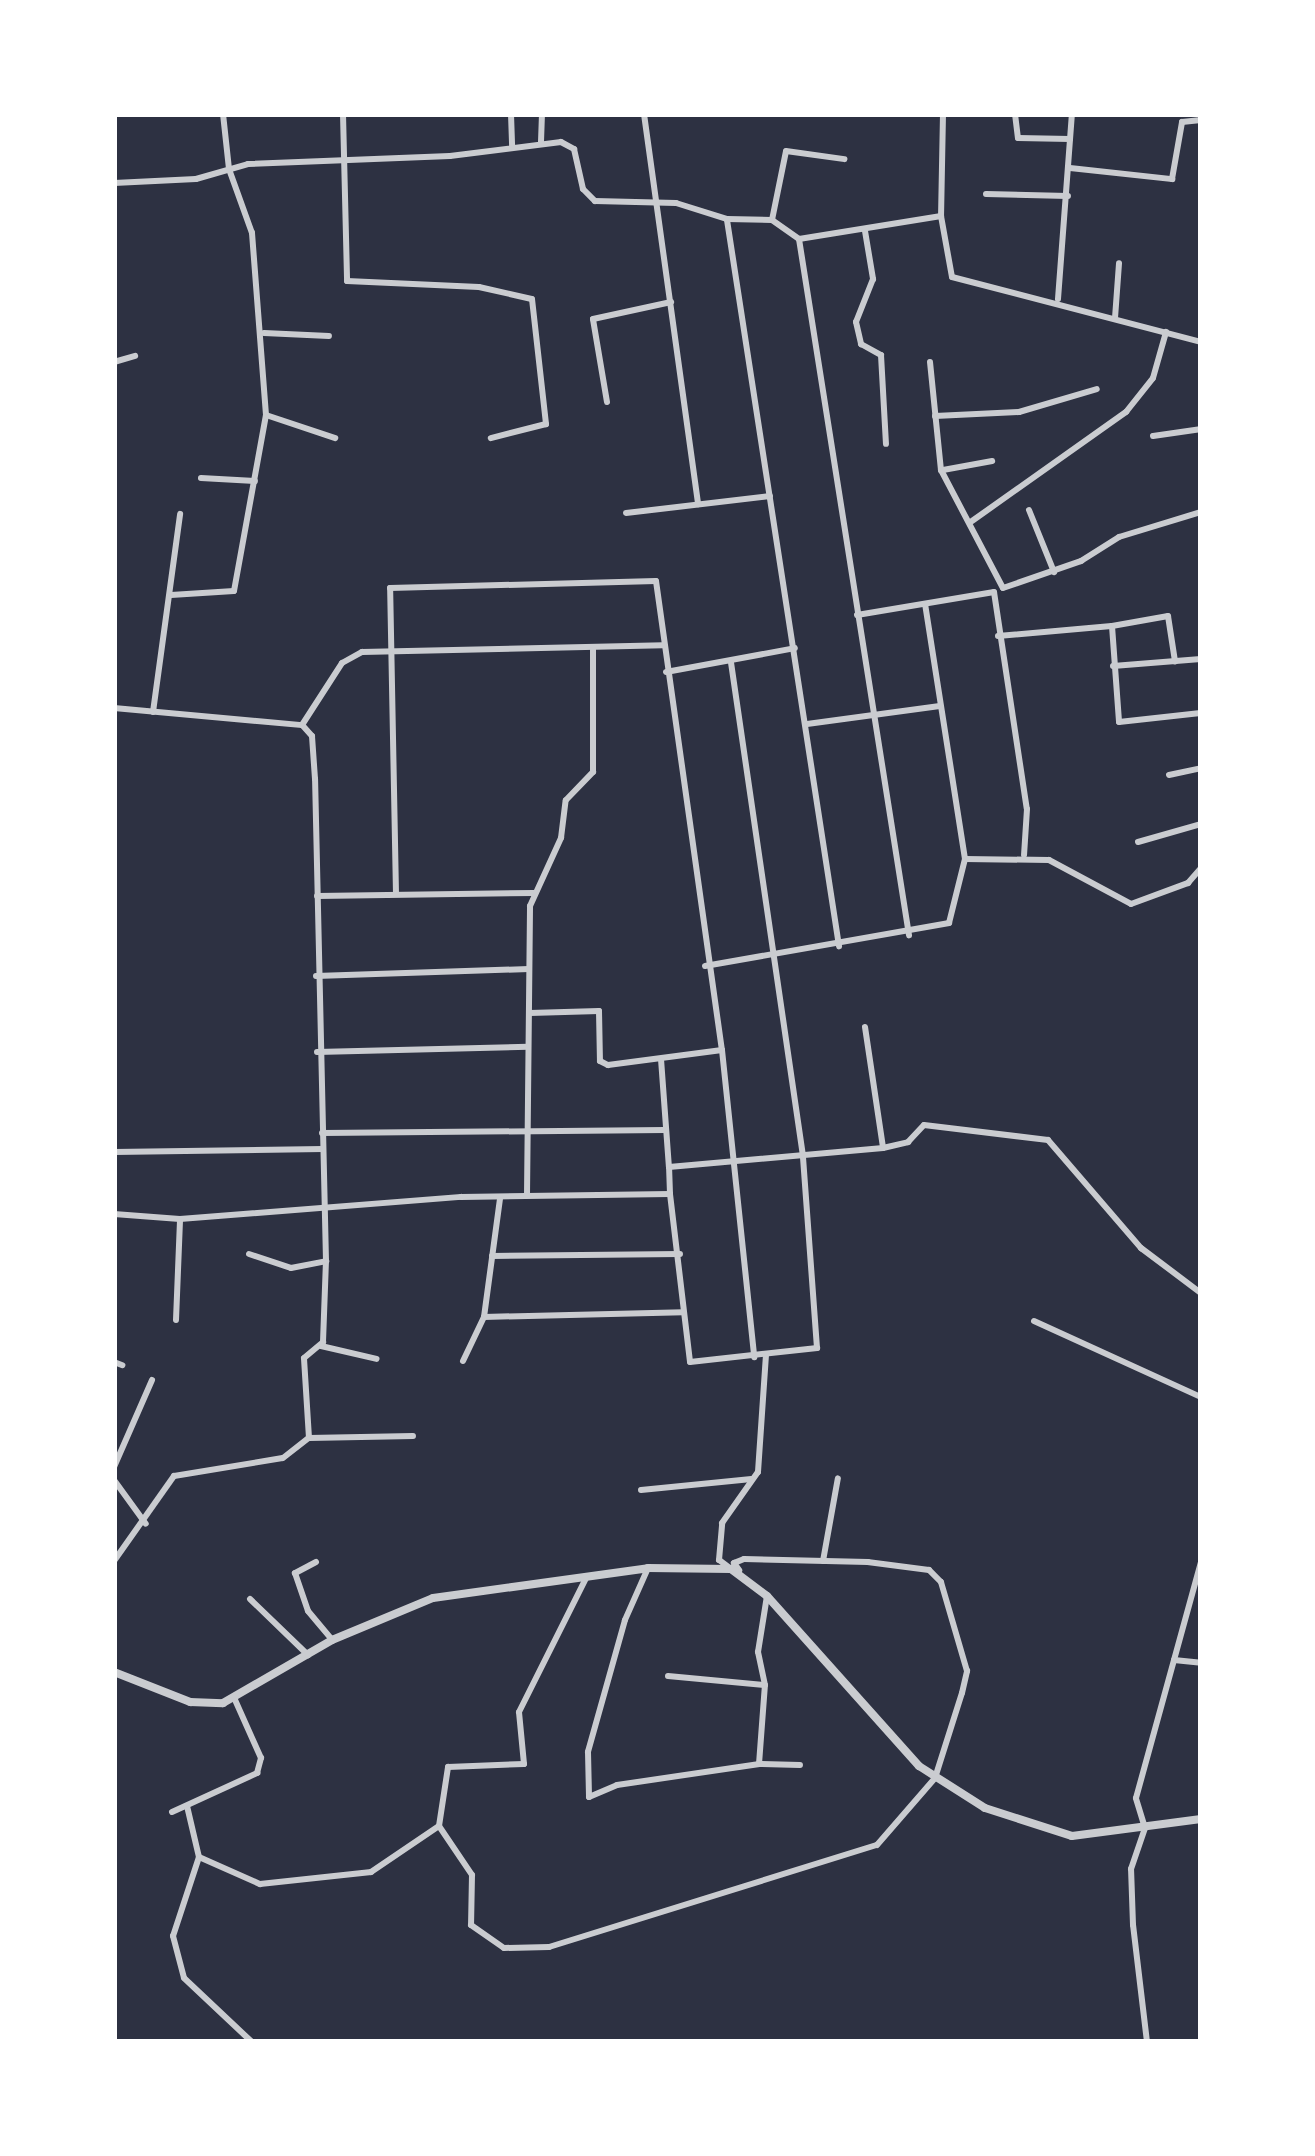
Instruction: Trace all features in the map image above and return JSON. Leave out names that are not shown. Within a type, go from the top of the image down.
[{"type":"street","points":[[170,595],[234,591],[266,415],[265,333],[254,313],[252,233],[230,169],[224,114]]},
{"type":"street","points":[[343,114],[339,163],[347,281],[479,286],[532,299],[546,424],[491,438]]},
{"type":"street","points":[[511,114],[512,147]]},
{"type":"street","points":[[541,142],[542,114]]},
{"type":"street","points":[[644,114],[698,504]]},
{"type":"street","points":[[943,114],[941,216],[955,279],[1058,299],[1201,342]]},
{"type":"street","points":[[1015,114],[1018,138],[1070,139]]},
{"type":"street","points":[[1058,299],[1072,114]]},
{"type":"street","points":[[1070,167],[1168,180],[1184,120],[1201,120]]},
{"type":"street","points":[[114,183],[541,142],[574,149],[583,189],[595,201],[657,202],[727,219],[772,220],[799,238],[941,216]]},
{"type":"street","points":[[772,220],[786,151],[844,159]]},
{"type":"street","points":[[986,194],[1069,196]]},
{"type":"street","points":[[727,219],[839,946]]},
{"type":"street","points":[[865,231],[873,279],[856,322],[861,344],[881,355],[886,444]]},
{"type":"street","points":[[799,238],[870,715],[909,935]]},
{"type":"street","points":[[1115,318],[1120,262]]},
{"type":"street","points":[[607,401],[593,320],[671,302]]},
{"type":"street","points":[[972,521],[1126,412],[1153,378],[1166,332]]},
{"type":"street","points":[[265,333],[329,336]]},
{"type":"street","points":[[114,362],[135,356]]},
{"type":"street","points":[[930,362],[941,470],[972,521],[999,590],[998,636],[1028,809],[1024,855]]},
{"type":"street","points":[[935,416],[1019,412],[1097,389]]},
{"type":"street","points":[[266,415],[335,438]]},
{"type":"street","points":[[1153,436],[1201,429]]},
{"type":"street","points":[[941,470],[992,461]]},
{"type":"street","points":[[201,478],[255,481]]},
{"type":"street","points":[[626,513],[770,496]]},
{"type":"street","points":[[1029,510],[1054,572]]},
{"type":"street","points":[[856,616],[999,590],[1054,572],[1119,537],[1201,512]]},
{"type":"street","points":[[153,712],[180,514]]},
{"type":"street","points":[[396,894],[389,591],[399,583],[652,579],[705,966],[722,1050],[754,1357]]},
{"type":"street","points":[[705,966],[909,935],[949,923],[965,859],[925,604]]},
{"type":"street","points":[[998,636],[1168,616],[1175,661]]},
{"type":"street","points":[[1112,626],[1119,722],[1201,713]]},
{"type":"street","points":[[302,725],[348,658],[663,645]]},
{"type":"street","points":[[666,672],[795,648]]},
{"type":"street","points":[[526,1195],[533,892],[561,838],[566,800],[593,772],[593,650]]},
{"type":"street","points":[[1113,666],[1201,659]]},
{"type":"street","points":[[661,1059],[670,1194],[690,1362],[819,1345],[803,1156],[731,662]]},
{"type":"street","points":[[807,724],[940,706]]},
{"type":"street","points":[[114,709],[302,725],[312,736],[326,1261],[321,1346]]},
{"type":"street","points":[[1169,775],[1201,768]]},
{"type":"street","points":[[1138,842],[1201,824]]},
{"type":"street","points":[[965,859],[1024,855],[1060,864],[1126,903],[1188,883],[1201,868]]},
{"type":"street","points":[[317,896],[533,892]]},
{"type":"street","points":[[316,976],[529,969]]},
{"type":"street","points":[[529,1013],[597,1010],[603,1064],[722,1050]]},
{"type":"street","points":[[865,1027],[883,1148]]},
{"type":"street","points":[[317,1052],[528,1047]]},
{"type":"street","points":[[669,1166],[883,1148],[908,1142],[924,1125],[1048,1139],[1141,1247],[1201,1293]]},
{"type":"street","points":[[322,1133],[665,1130]]},
{"type":"street","points":[[114,1152],[322,1149]]},
{"type":"street","points":[[114,1214],[180,1219],[526,1195],[670,1194]]},
{"type":"street","points":[[463,1361],[484,1317],[500,1198]]},
{"type":"street","points":[[176,1320],[180,1219]]},
{"type":"street","points":[[249,1254],[291,1268],[326,1261]]},
{"type":"street","points":[[492,1256],[680,1254]]},
{"type":"street","points":[[484,1317],[683,1312]]},
{"type":"street","points":[[1034,1322],[1201,1397]]},
{"type":"street","points":[[309,1438],[304,1358],[321,1346],[377,1360]]},
{"type":"street","points":[[766,1355],[754,1479],[722,1522],[719,1560],[766,1596],[934,1778],[1041,1832],[1145,1828],[1201,1820]]},
{"type":"street","points":[[114,1467],[152,1380]]},
{"type":"street","points":[[114,1561],[145,1525],[158,1489],[174,1476],[283,1458],[309,1438],[412,1436]]},
{"type":"street","points":[[824,1561],[838,1478]]},
{"type":"street","points":[[641,1490],[754,1479]]},
{"type":"street","points":[[114,1480],[145,1525]]},
{"type":"street","points":[[588,1575],[519,1712],[524,1764],[449,1766],[440,1826],[472,1875],[471,1925],[504,1948],[549,1947],[877,1845],[934,1778],[967,1671],[940,1582],[908,1565],[744,1558],[734,1563],[735,1569]]},
{"type":"street","points":[[316,1562],[295,1573],[308,1611],[332,1640]]},
{"type":"street","points":[[1148,2042],[1131,1869],[1145,1828],[1136,1798],[1201,1562]]},
{"type":"street","points":[[114,1672],[190,1702],[235,1700],[332,1640],[433,1598],[648,1568],[735,1569]]},
{"type":"street","points":[[648,1568],[625,1620],[588,1752],[586,1794],[759,1764],[800,1765]]},
{"type":"street","points":[[759,1764],[765,1685],[758,1652],[766,1596]]},
{"type":"street","points":[[250,1599],[308,1655]]},
{"type":"street","points":[[1174,1660],[1201,1663]]},
{"type":"street","points":[[668,1676],[765,1685]]},
{"type":"street","points":[[172,1812],[260,1766],[235,1700]]},
{"type":"street","points":[[187,1806],[199,1857],[173,1936],[184,1978],[252,2042]]},
{"type":"street","points":[[199,1857],[260,1884],[358,1875],[386,1866],[440,1826]]}]
